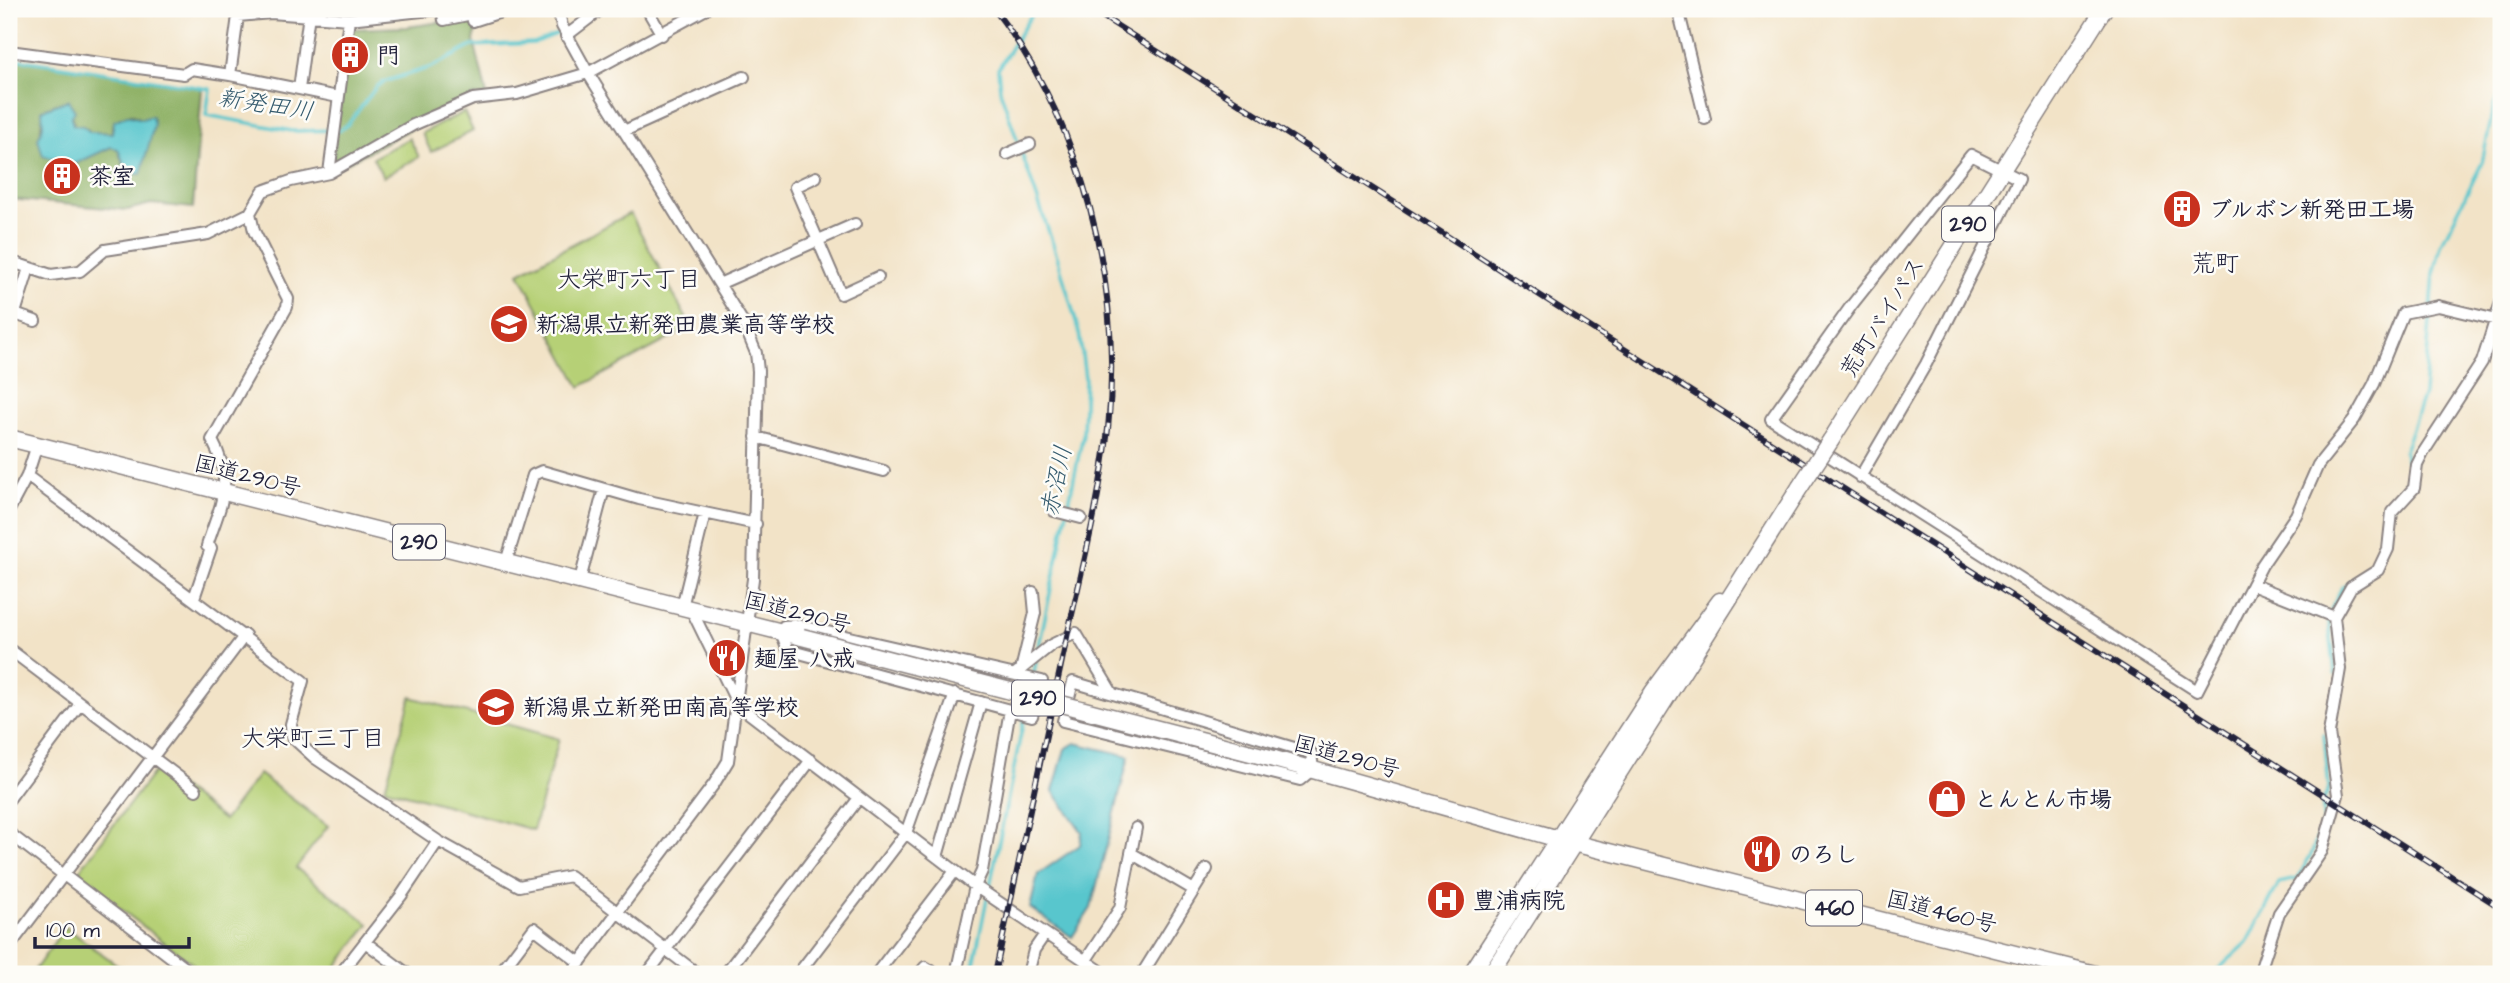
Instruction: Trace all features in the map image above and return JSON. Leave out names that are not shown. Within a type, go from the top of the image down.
[{"type":"highway","name":"荒町バイパス","points":[[1565,841],[1653,692],[1765,544],[2104,9]]},
{"type":"highway","name":"国道290号","points":[[9,438],[580,580],[1313,769],[1565,841]]},
{"type":"highway","points":[[1471,974],[1565,841]]},
{"type":"highway","points":[[1491,974],[1565,841]]},
{"type":"highway","name":"国道460号","points":[[1565,841],[2095,974]]},
{"type":"street","points":[[230,75],[238,16],[314,13],[349,19],[441,9],[444,20],[471,14],[473,21],[510,9]]},
{"type":"street","points":[[558,9],[564,31],[588,73],[751,337],[755,353],[756,524],[748,623],[728,761],[715,784],[572,974]]},
{"type":"street","points":[[564,31],[600,10],[608,9]]},
{"type":"street","points":[[647,9],[662,34]]},
{"type":"street","points":[[9,261],[51,275],[80,271],[105,250],[208,234],[250,213],[263,191],[291,181],[329,173],[413,125],[473,99],[517,94],[588,73],[706,9]]},
{"type":"street","points":[[1678,9],[1704,119]]},
{"type":"street","points":[[299,89],[314,13]]},
{"type":"street","points":[[329,173],[349,19]]},
{"type":"street","points":[[9,51],[184,74],[192,69],[338,97]]},
{"type":"street","points":[[624,131],[744,77]]},
{"type":"street","points":[[1007,154],[1031,144]]},
{"type":"street","points":[[1860,477],[1926,365],[2019,179],[1971,155],[1851,306],[1771,419],[1860,477],[2197,691],[2262,565],[2296,515],[2318,465],[2354,420],[2403,313],[2438,306],[2497,320]]},
{"type":"street","points":[[816,177],[795,187],[841,294],[878,277]]},
{"type":"street","points":[[194,598],[211,548],[207,546],[224,492],[226,471],[212,440],[287,307],[288,299],[254,231],[250,213]]},
{"type":"street","points":[[719,284],[855,224]]},
{"type":"street","points":[[29,268],[12,312],[35,321]]},
{"type":"street","points":[[2259,974],[2279,913],[2322,851],[2338,795],[2329,733],[2340,669],[2334,617],[2351,587],[2378,570],[2388,549],[2392,512],[2414,488],[2417,465],[2423,453],[2482,362],[2501,302]]},
{"type":"street","points":[[756,438],[884,471]]},
{"type":"street","points":[[9,510],[27,476],[37,445]]},
{"type":"street","points":[[506,562],[533,475],[542,471],[604,489],[756,524]]},
{"type":"street","points":[[27,476],[245,635],[303,681],[291,724],[292,737],[315,758],[438,841],[519,886],[570,876],[698,974]]},
{"type":"street","points":[[580,580],[604,489]]},
{"type":"street","points":[[1054,512],[1081,518]]},
{"type":"street","points":[[705,513],[687,608],[738,705],[954,871],[1105,974]]},
{"type":"street","points":[[2252,584],[2334,617]]},
{"type":"street","points":[[1018,672],[1035,613],[1032,592]]},
{"type":"street","points":[[797,625],[1018,672],[1042,681],[1040,697],[1032,716],[788,650],[781,632],[784,626],[797,625]]},
{"type":"street","points":[[1018,672],[1051,645],[1076,634],[1111,691]]},
{"type":"street","points":[[9,947],[245,635]]},
{"type":"street","points":[[9,649],[196,790]]},
{"type":"street","points":[[1073,682],[1111,691],[1311,753],[1313,769],[1300,779],[1063,721],[1073,682]]},
{"type":"street","points":[[798,974],[906,833],[955,694]]},
{"type":"street","points":[[937,857],[981,702]]},
{"type":"street","points":[[9,799],[80,704]]},
{"type":"street","points":[[956,974],[975,886],[982,871],[1010,710]]},
{"type":"street","points":[[647,974],[811,761]]},
{"type":"street","points":[[725,974],[859,798]]},
{"type":"street","points":[[1086,960],[1120,908],[1136,828]]},
{"type":"street","points":[[9,833],[192,974]]},
{"type":"street","points":[[340,974],[401,896],[438,841]]},
{"type":"street","points":[[1131,853],[1194,890]]},
{"type":"street","points":[[1142,974],[1207,869]]},
{"type":"street","points":[[876,974],[954,871]]},
{"type":"street","points":[[499,974],[534,928],[580,963]]},
{"type":"street","points":[[1028,974],[1034,950],[1045,934]]},
{"type":"street","points":[[365,942],[408,974]]},
{"type":"street","points":[[919,974],[925,967],[937,974]]},
{"type":"green space","points":[[468,18],[477,27],[474,41],[487,95],[474,96],[331,171],[350,29],[407,27]]},
{"type":"green space","points":[[9,58],[202,88],[193,208],[151,204],[127,210],[9,199]],"holes":[[[68,100],[74,125],[90,132],[112,133],[112,125],[131,114],[154,125],[140,174],[124,168],[118,149],[111,147],[75,164],[43,156],[41,126],[46,108]]]},
{"type":"green space","points":[[464,112],[473,131],[431,152],[422,133]]},
{"type":"green space","points":[[409,138],[419,157],[383,177],[373,158]]},
{"type":"green space","points":[[630,213],[691,327],[580,387],[519,273]]},
{"type":"green space","points":[[411,697],[559,739],[533,830],[385,788]]},
{"type":"green space","points":[[156,769],[224,820],[259,774],[328,826],[296,868],[369,924],[331,974],[206,974],[76,875]]},
{"type":"green space","points":[[65,927],[130,974],[32,974]]},
{"type":"water","points":[[68,100],[75,111],[71,117],[73,125],[83,126],[90,132],[112,133],[114,121],[127,115],[142,119],[152,116],[154,125],[141,174],[128,174],[118,149],[111,147],[75,164],[43,156],[38,139],[43,126],[42,110]]},
{"type":"water","points":[[1075,743],[1129,756],[1091,908],[1072,937],[1030,908],[1038,874],[1080,845],[1082,832],[1053,791],[1065,749]]},
{"type":"waterway","name":"赤沼川","points":[[1035,9],[998,69],[1000,90],[1057,256],[1079,332],[1085,378],[1083,435],[1038,651]]},
{"type":"waterway","name":"新発田川","points":[[9,58],[210,89],[206,115],[292,131],[340,130],[348,124],[377,86],[386,81],[432,67],[472,46],[534,43],[564,31]]},
{"type":"waterway","points":[[2371,569],[2380,554],[2386,515],[2397,496],[2410,484],[2411,476],[2404,451],[2424,394],[2434,274],[2441,245],[2482,163],[2494,106],[2501,92]]},
{"type":"waterway","points":[[2331,610],[2342,587],[2361,575]]},
{"type":"waterway","points":[[2329,622],[2335,673]]},
{"type":"waterway","name":"赤沼川","points":[[1030,692],[1036,662]]},
{"type":"waterway","name":"赤沼川","points":[[989,891],[1028,699]]},
{"type":"waterway","points":[[2213,974],[2248,942],[2279,883],[2297,879],[2312,853],[2323,821],[2323,801],[2329,788],[2324,735]]},
{"type":"waterway","name":"赤沼川","points":[[972,974],[987,898]]},
{"type":"railway","points":[[994,9],[1025,54],[1051,103],[1073,154],[1090,208],[1102,263],[1109,319],[1111,374],[1105,456],[1095,508],[995,974]]},
{"type":"railway","points":[[1091,9],[2501,908]]},
{"type":"place","name":"門","points":[[350,55]]},
{"type":"place","name":"茶室","points":[[62,176]]},
{"type":"place","name":"ブルボン新発田工場","points":[[2182,209]]},
{"type":"place","name":"新潟県立新発田農業高等学校","points":[[509,324]]},
{"type":"place","name":"麺屋 八戒","points":[[727,658]]},
{"type":"place","name":"新潟県立新発田南高等学校","points":[[496,707]]},
{"type":"place","name":"とんとん市場","points":[[1947,799]]},
{"type":"place","name":"のろし","points":[[1762,854]]},
{"type":"place","name":"豊浦病院","points":[[1446,900]]},
{"type":"district","name":"荒町","points":[[2215,263]]},
{"type":"district","name":"大栄町六丁目","points":[[629,279]]},
{"type":"district","name":"大栄町三丁目","points":[[313,738]]}]
